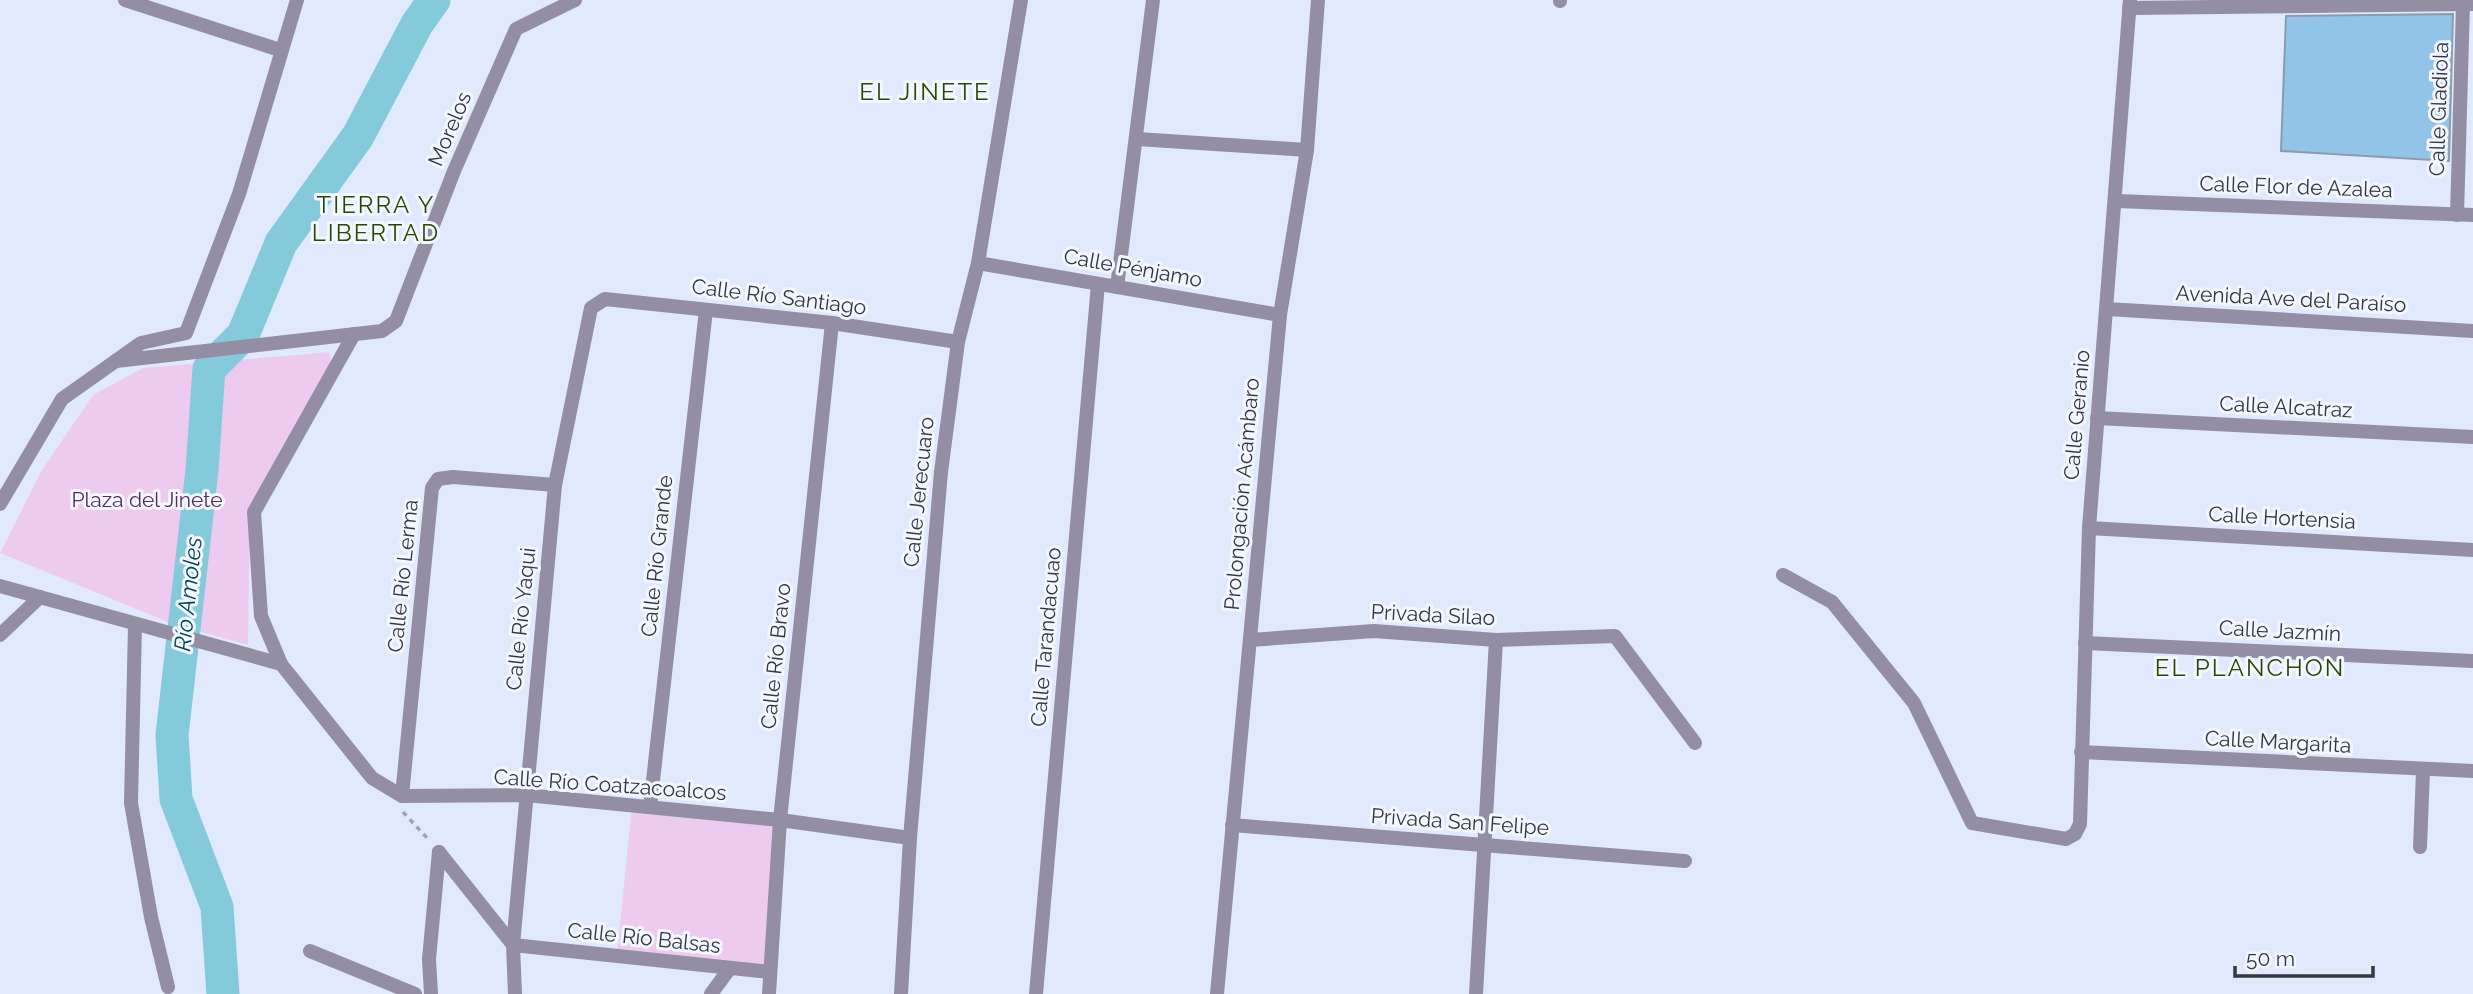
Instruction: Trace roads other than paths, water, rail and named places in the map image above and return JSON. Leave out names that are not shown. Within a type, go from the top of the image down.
[{"type":"street","points":[[125,0],[280,50]]},
{"type":"street","points":[[0,504],[62,399],[141,343],[186,333],[239,194],[297,0]]},
{"type":"street","name":"Morelos","points":[[116,361],[383,331],[396,321],[454,171],[516,29],[575,0]]},
{"type":"street","name":"Calle Jerecuaro","points":[[901,994],[910,838],[941,472],[958,342],[978,263],[1021,0]]},
{"type":"street","points":[[1117,287],[1153,0]]},
{"type":"street","name":"Prolongación Acámbaro","points":[[1217,994],[1280,315],[1307,150],[1318,0]]},
{"type":"street","points":[[2130,4],[2468,4]]},
{"type":"street","name":"Calle Geranio","points":[[1783,575],[1832,602],[1914,703],[1972,822],[2066,839],[2075,834],[2080,824],[2089,528],[2117,201],[2130,4]]},
{"type":"street","name":"Calle Gladiola","points":[[2457,215],[2468,4]]},
{"type":"street","points":[[1137,139],[1307,150]]},
{"type":"street","name":"Calle Flor de Azalea","points":[[2117,201],[2473,215]]},
{"type":"street","name":"Calle Pénjamo","points":[[978,263],[1280,315]]},
{"type":"street","name":"Calle Tarandacuao","points":[[1036,994],[1098,284]]},
{"type":"street","name":"Calle Río Santiago","points":[[596,302],[605,299],[832,323],[958,342]]},
{"type":"street","name":"Calle Río Yaqui","points":[[515,994],[513,945],[555,485],[591,307],[596,302]]},
{"type":"street","name":"Avenida Ave del Paraíso","points":[[2107,309],[2473,331]]},
{"type":"street","name":"Calle Río Grande","points":[[650,807],[706,310]]},
{"type":"street","name":"Calle Río Bravo","points":[[769,994],[780,820],[832,323]]},
{"type":"street","points":[[354,334],[254,512],[261,616],[281,664],[372,778],[400,801]]},
{"type":"street","name":"Calle Alcatraz","points":[[2097,418],[2473,437]]},
{"type":"street","name":"Calle Río Lerma","points":[[400,801],[432,488],[438,479],[453,477],[555,485]]},
{"type":"street","name":"Calle Hortensia","points":[[2089,528],[2473,550]]},
{"type":"street","points":[[0,586],[281,664]]},
{"type":"street","points":[[0,635],[40,597]]},
{"type":"street","points":[[135,625],[131,803],[150,917],[168,987]]},
{"type":"street","name":"Privada Silao","points":[[1250,640],[1374,631],[1496,639],[1615,636],[1695,743]]},
{"type":"street","points":[[1476,994],[1496,639]]},
{"type":"street","name":"Calle Jazmín","points":[[2085,643],[2473,661]]},
{"type":"street","name":"Calle Margarita","points":[[2081,752],[2423,771],[2473,771]]},
{"type":"street","points":[[2420,847],[2423,771]]},
{"type":"street","name":"Calle Río Coatzacoalcos","points":[[400,801],[526,795],[780,820],[910,838]]},
{"type":"street","name":"Privada San Felipe","points":[[1231,825],[1685,861]]},
{"type":"street","points":[[431,994],[429,959],[439,852],[513,945]]},
{"type":"street","name":"Calle Río Balsas","points":[[513,945],[770,972]]},
{"type":"street","points":[[310,951],[415,994]]},
{"type":"street","points":[[711,994],[730,968]]},
{"type":"waterway","name":"Río Amoles","points":[[223,994],[217,907],[176,799],[172,735],[202,470],[209,369],[243,335],[281,243],[358,136],[417,24],[434,0]]},
{"type":"district","name":"EL JINETE","points":[[925,92]]},
{"type":"district","name":"TIERRA Y LIBERTAD","points":[[376,219]]},
{"type":"district","name":"EL PLANCHON","points":[[2250,668]]},
{"type":"park label","name":"Plaza del Jinete","points":[[147,500]]}]
